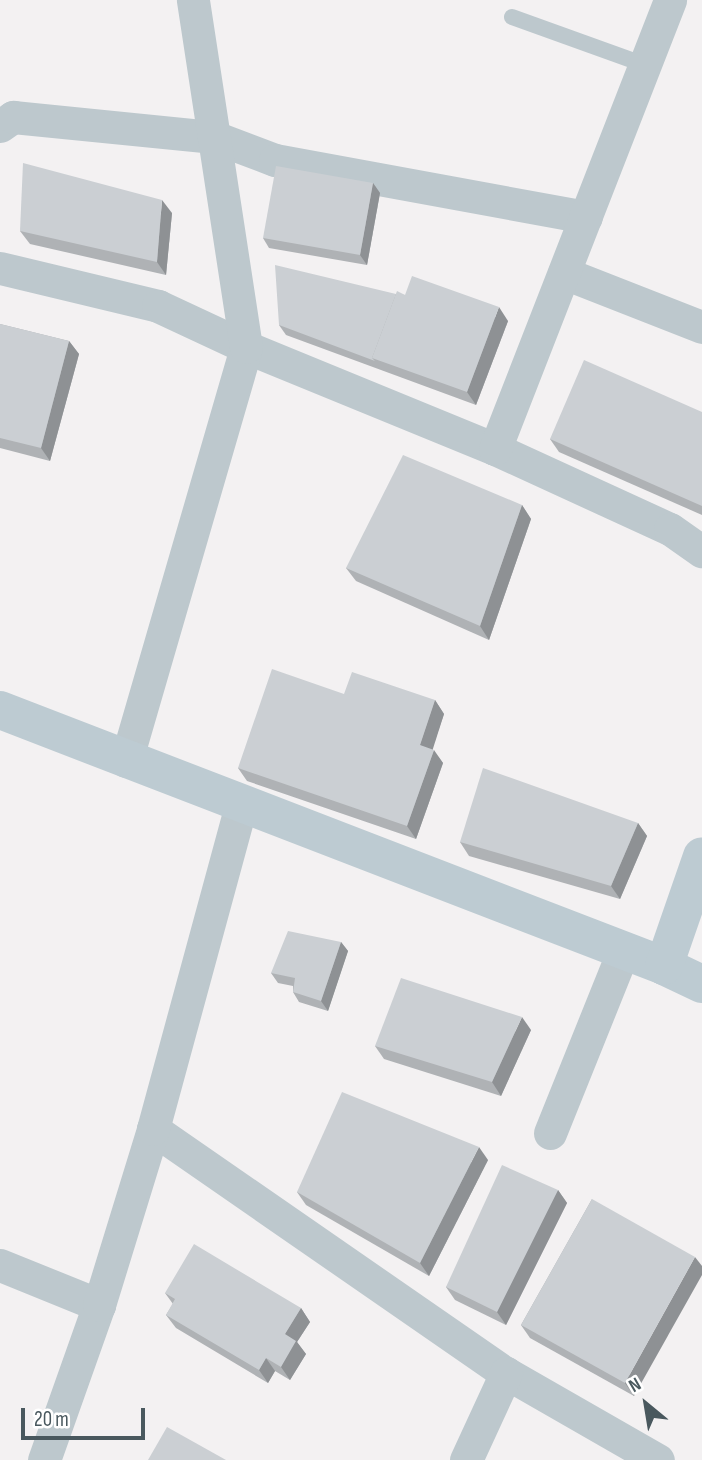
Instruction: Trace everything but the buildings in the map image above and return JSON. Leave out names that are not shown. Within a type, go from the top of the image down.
[{"type":"main road","points":[[0,710],[702,984]]},
{"type":"main road","points":[[664,967],[702,856]]},
{"type":"street","points":[[126,761],[246,347],[193,0]]},
{"type":"street","points":[[495,449],[670,0]]},
{"type":"street","points":[[0,127],[13,117],[214,137],[275,160],[586,216]]},
{"type":"street","points":[[0,268],[158,306],[246,347],[495,449],[670,529],[702,551]]},
{"type":"street","points":[[564,273],[702,327]]},
{"type":"street","points":[[44,1460],[99,1305],[153,1129],[241,805]]},
{"type":"street","points":[[550,1133],[623,951]]},
{"type":"street","points":[[153,1129],[506,1373],[658,1460]]},
{"type":"street","points":[[0,1265],[99,1305]]},
{"type":"street","points":[[466,1460],[506,1373]]},
{"type":"lane","points":[[512,17],[645,65]]}]
